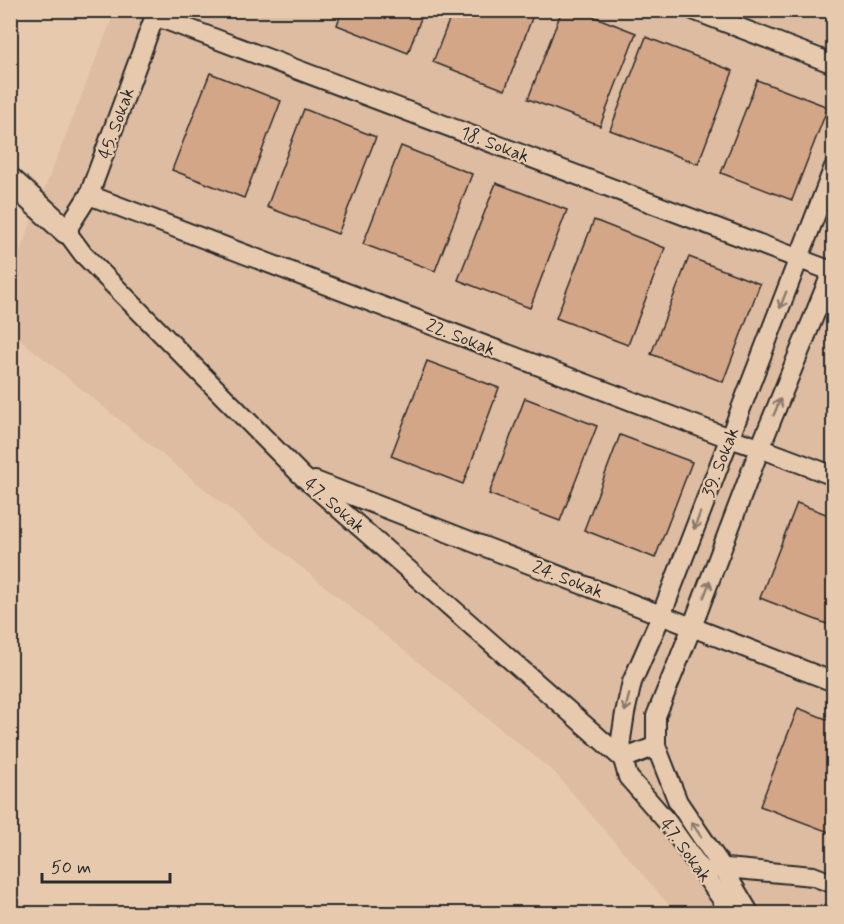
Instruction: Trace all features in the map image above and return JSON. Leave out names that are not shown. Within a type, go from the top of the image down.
[{"type":"street","points":[[693,10],[834,64]]},
{"type":"street","name":"45. Sokak","points":[[66,231],[89,195],[156,13]]},
{"type":"street","name":"18. Sokak","points":[[156,13],[833,270]]},
{"type":"street","name":"39. Sokak","points":[[623,759],[621,739],[632,682],[661,616],[834,167]]},
{"type":"street","points":[[10,180],[66,231]]},
{"type":"street","name":"22. Sokak","points":[[89,195],[834,476]]},
{"type":"street","name":"47. Sokak","points":[[66,231],[82,254],[302,476],[623,759],[628,777],[668,823],[721,898],[729,914]]},
{"type":"street","name":"39. Sokak","points":[[678,802],[656,746],[656,716],[760,448],[833,270]]},
{"type":"street","name":"24. Sokak","points":[[302,476],[834,682]]},
{"type":"street","points":[[623,759],[656,746]]},
{"type":"street","name":"47. Sokak","points":[[678,802],[722,867],[750,914]]},
{"type":"street","points":[[698,866],[813,876],[834,884]]},
{"type":"shaded area","points":[[115,11],[833,11],[833,913],[676,913],[555,773],[11,332],[10,276]]},
{"type":"building","points":[[342,10],[424,10],[408,53],[337,25]]},
{"type":"building","points":[[453,10],[535,10],[505,90],[433,62]]},
{"type":"building","points":[[562,10],[577,10],[636,33],[600,126],[528,99]]},
{"type":"building","points":[[646,37],[733,71],[698,164],[610,130]]},
{"type":"building","points":[[210,73],[281,101],[244,198],[172,170]]},
{"type":"building","points":[[757,80],[828,107],[792,200],[721,173]]},
{"type":"building","points":[[304,109],[376,137],[338,234],[267,207]]},
{"type":"building","points":[[401,146],[472,174],[435,271],[363,244]]},
{"type":"building","points":[[496,183],[567,210],[530,308],[458,280]]},
{"type":"building","points":[[594,220],[665,248],[628,345],[556,318]]},
{"type":"building","points":[[689,257],[760,284],[723,382],[651,354]]},
{"type":"building","points":[[427,361],[499,388],[463,484],[391,456]]},
{"type":"building","points":[[525,398],[597,426],[560,521],[489,494]]},
{"type":"building","points":[[620,435],[692,462],[655,558],[584,530]]},
{"type":"building","points":[[797,503],[834,517],[834,622],[832,626],[760,598]]},
{"type":"building","points":[[798,708],[834,722],[834,834],[760,806]]}]
